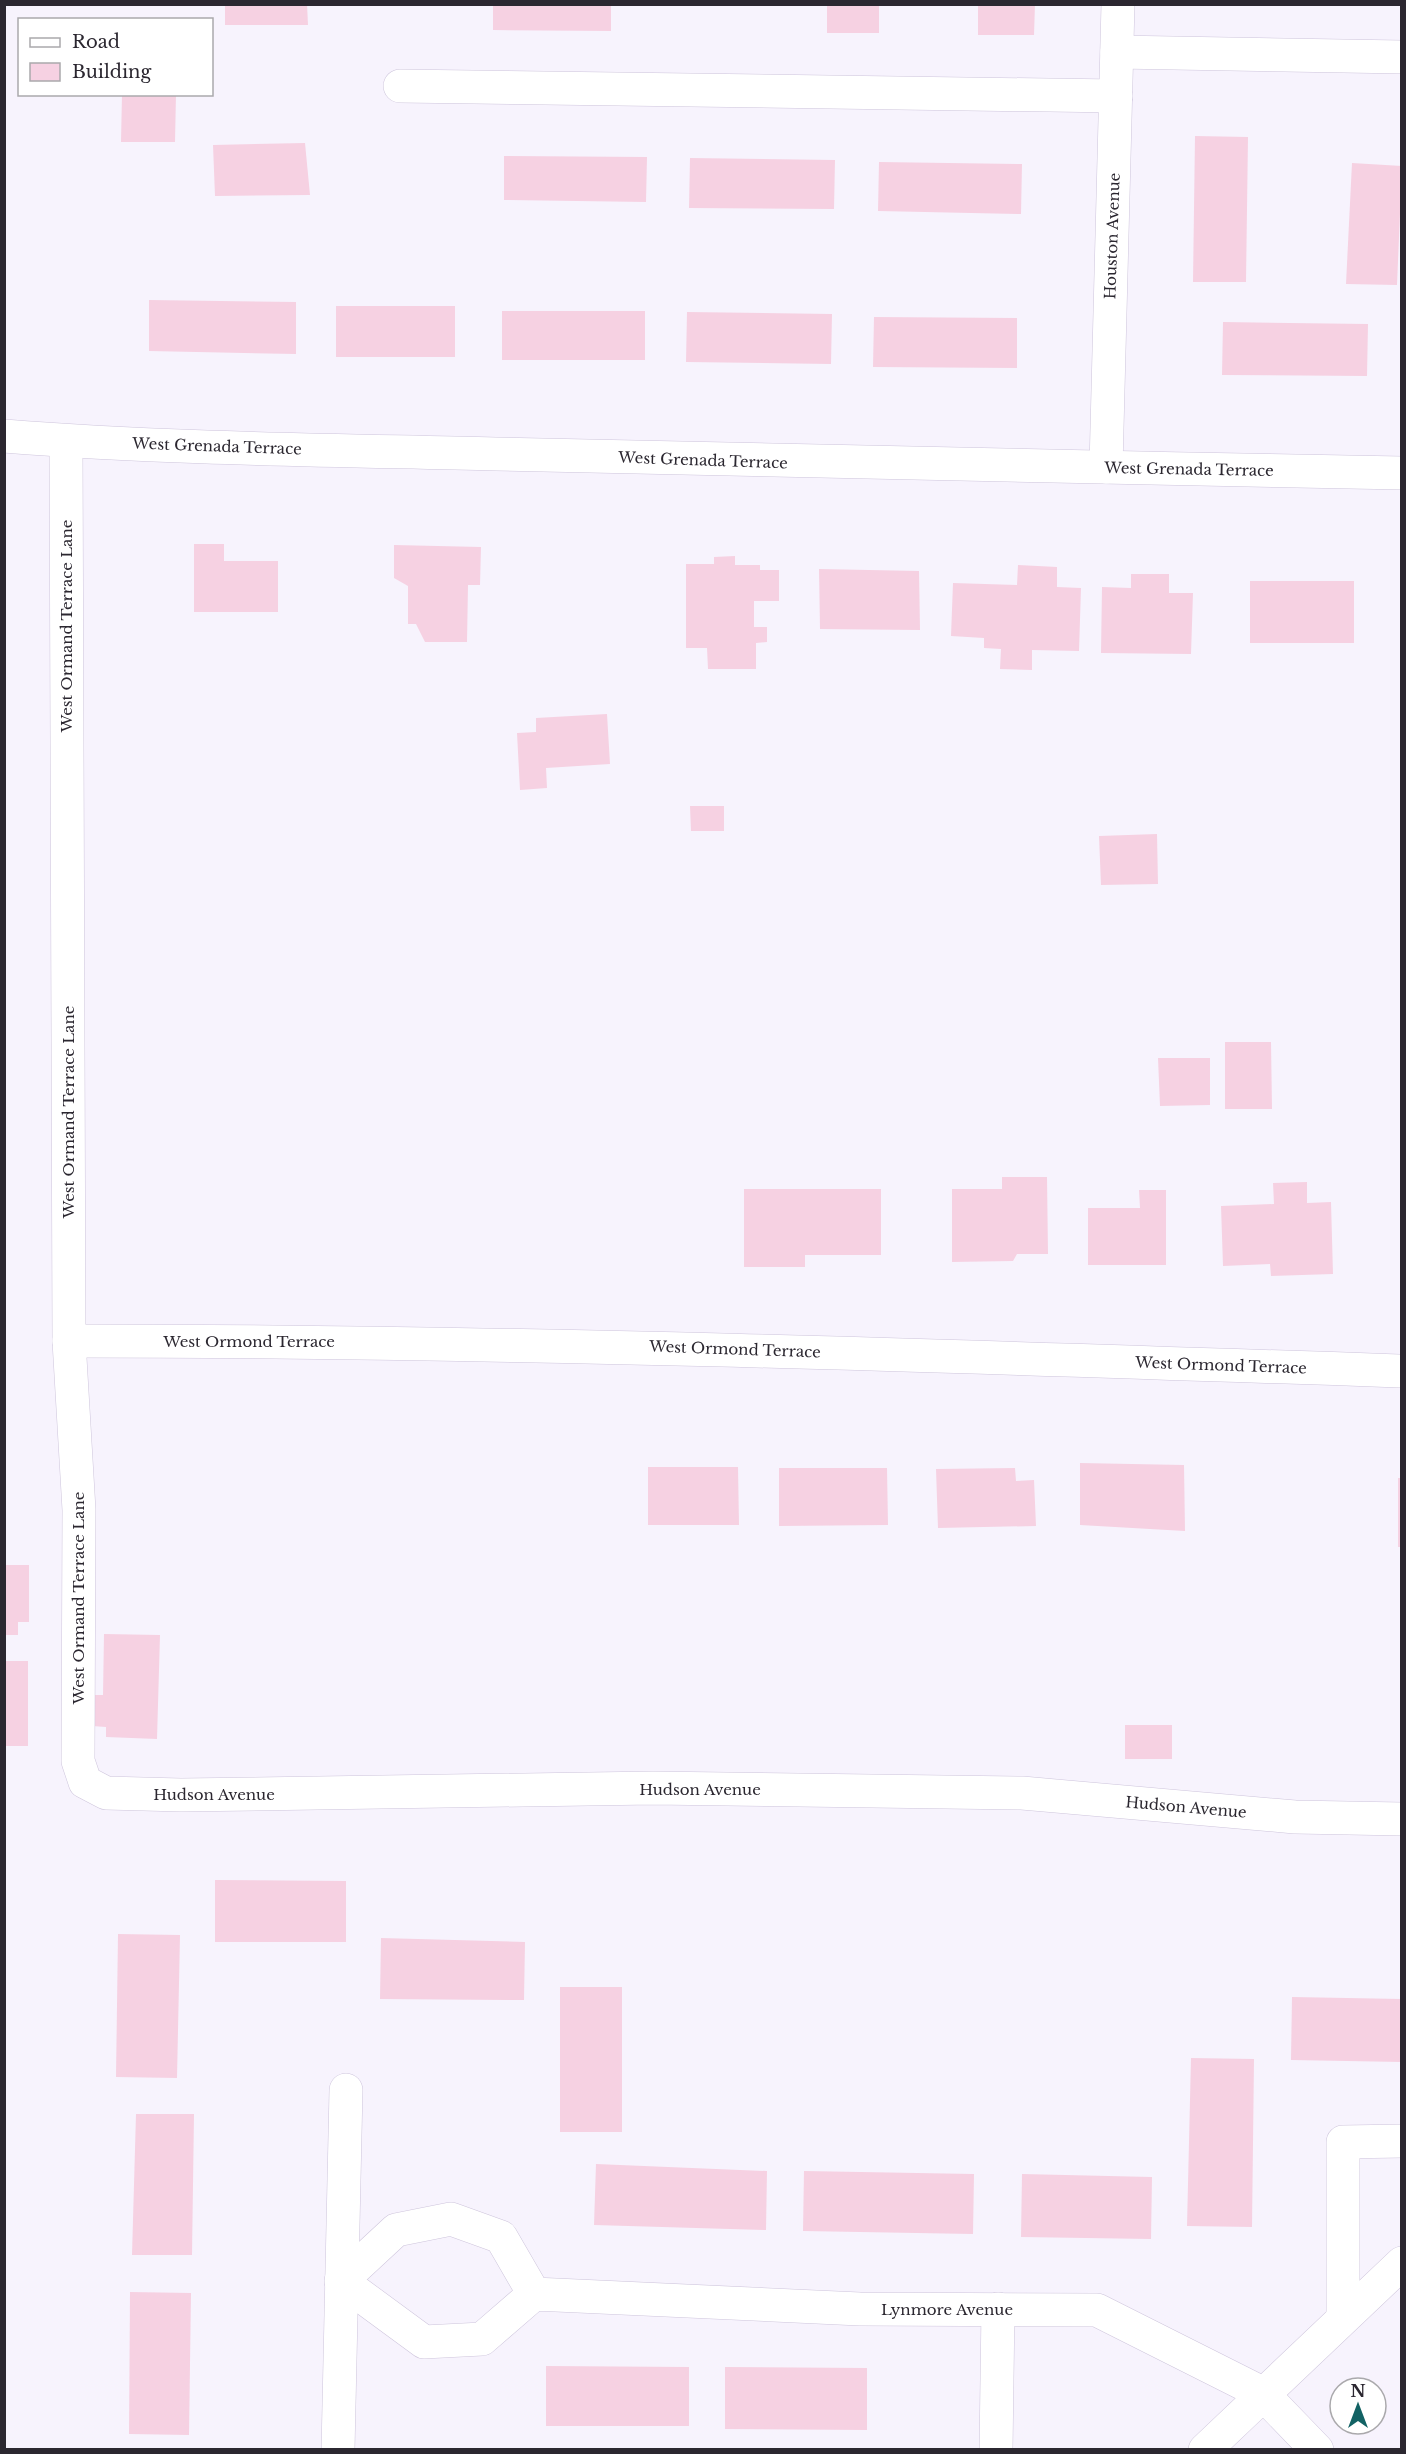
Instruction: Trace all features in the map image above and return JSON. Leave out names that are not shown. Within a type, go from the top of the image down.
[{"type":"street","name":"Houston Avenue","points":[[1106,467],[1118,4]]},
{"type":"street","points":[[1117,52],[1401,57]]},
{"type":"street","points":[[400,86],[1116,96]]},
{"type":"street","name":"West Grenada Terrace","points":[[4,436],[66,441],[856,464],[1401,473]]},
{"type":"street","name":"West Ormand Terrace Lane","points":[[66,441],[69,1341],[79,1509],[78,1761],[85,1782]]},
{"type":"street","name":"West Ormond Terrace","points":[[69,1341],[310,1341],[722,1348],[1401,1371]]},
{"type":"street","name":"Hudson Avenue","points":[[85,1782],[106,1793],[181,1795],[653,1788],[1022,1793],[1317,1818],[1401,1819]]},
{"type":"street","points":[[338,2450],[346,2090]]},
{"type":"street","points":[[1343,2318],[1343,2142],[1401,2141]]},
{"type":"street","points":[[451,2219],[501,2237],[534,2294],[482,2339],[424,2342],[341,2281],[396,2230],[451,2219]]},
{"type":"street","points":[[1205,2450],[1262,2393],[1401,2263]]},
{"type":"street","name":"Lynmore Avenue","points":[[534,2294],[860,2308],[1097,2310],[1262,2393],[1317,2450]]},
{"type":"street","points":[[996,2450],[998,2308]]},
{"type":"building","points":[[225,4],[307,4],[308,25],[225,25]]},
{"type":"building","points":[[493,4],[611,4],[611,31],[493,30]]},
{"type":"building","points":[[827,4],[879,4],[879,33],[827,33]]},
{"type":"building","points":[[978,4],[1035,4],[1034,35],[978,35]]},
{"type":"building","points":[[122,96],[176,96],[175,142],[121,142]]},
{"type":"building","points":[[1195,136],[1248,137],[1246,282],[1193,282]]},
{"type":"building","points":[[305,143],[310,195],[215,196],[213,145]]},
{"type":"building","points":[[504,156],[647,157],[646,202],[504,200]]},
{"type":"building","points":[[690,158],[835,160],[834,209],[689,208]]},
{"type":"building","points":[[879,162],[1022,164],[1021,214],[878,211]]},
{"type":"building","points":[[1352,163],[1402,166],[1397,285],[1346,284]]},
{"type":"building","points":[[149,300],[296,302],[296,354],[149,351]]},
{"type":"building","points":[[336,306],[455,306],[455,357],[336,357]]},
{"type":"building","points":[[502,311],[645,311],[645,360],[502,360]]},
{"type":"building","points":[[687,312],[832,314],[831,364],[686,362]]},
{"type":"building","points":[[874,317],[1017,318],[1017,368],[873,367]]},
{"type":"building","points":[[1223,322],[1368,324],[1367,376],[1222,375]]},
{"type":"building","points":[[194,544],[224,544],[224,561],[278,561],[278,612],[194,612]]},
{"type":"building","points":[[394,545],[481,547],[480,585],[468,585],[467,642],[425,642],[416,624],[408,624],[408,586],[394,578]]},
{"type":"building","points":[[735,556],[735,565],[760,565],[760,570],[779,570],[779,601],[754,601],[754,627],[767,627],[767,642],[756,643],[756,669],[708,669],[707,648],[686,648],[686,564],[714,564],[714,557]]},
{"type":"building","points":[[1018,565],[1057,567],[1057,587],[1081,588],[1079,651],[1032,650],[1032,670],[1000,669],[1001,649],[984,648],[984,638],[951,636],[953,583],[1017,585]]},
{"type":"building","points":[[819,569],[919,571],[920,630],[820,629]]},
{"type":"building","points":[[1131,574],[1169,574],[1169,593],[1193,593],[1191,654],[1101,653],[1102,587],[1131,588]]},
{"type":"building","points":[[1250,581],[1354,581],[1354,643],[1250,643]]},
{"type":"building","points":[[607,714],[610,764],[546,768],[547,788],[520,790],[517,733],[536,732],[536,718]]},
{"type":"building","points":[[690,806],[724,806],[724,831],[691,831]]},
{"type":"building","points":[[1157,834],[1158,884],[1101,885],[1099,836]]},
{"type":"building","points":[[1225,1042],[1271,1042],[1272,1109],[1225,1109]]},
{"type":"building","points":[[1158,1058],[1210,1058],[1210,1105],[1160,1106]]},
{"type":"building","points":[[1002,1177],[1047,1177],[1048,1254],[1017,1254],[1013,1261],[952,1262],[952,1189],[1002,1189]]},
{"type":"building","points":[[1307,1182],[1307,1203],[1331,1202],[1333,1274],[1271,1276],[1270,1264],[1223,1266],[1221,1206],[1274,1204],[1273,1183]]},
{"type":"building","points":[[744,1189],[881,1189],[881,1255],[805,1255],[805,1267],[744,1267]]},
{"type":"building","points":[[1139,1190],[1166,1190],[1166,1265],[1088,1265],[1088,1208],[1140,1208]]},
{"type":"building","points":[[1080,1463],[1184,1465],[1185,1531],[1080,1525]]},
{"type":"building","points":[[648,1467],[738,1467],[739,1525],[648,1525]]},
{"type":"building","points":[[779,1468],[887,1468],[888,1525],[779,1526]]},
{"type":"building","points":[[1015,1468],[1016,1481],[1034,1480],[1036,1526],[938,1528],[936,1469]]},
{"type":"building","points":[[1398,1478],[1402,1478],[1402,1547],[1398,1547]]},
{"type":"building","points":[[4,1565],[29,1565],[29,1622],[18,1622],[18,1635],[4,1635]]},
{"type":"building","points":[[104,1634],[160,1635],[157,1739],[106,1737],[106,1727],[92,1726],[93,1695],[103,1695]]},
{"type":"building","points":[[4,1661],[28,1661],[28,1746],[4,1746]]},
{"type":"building","points":[[1125,1725],[1172,1725],[1172,1759],[1125,1759]]},
{"type":"building","points":[[215,1880],[346,1881],[346,1942],[215,1942]]},
{"type":"building","points":[[118,1934],[180,1935],[177,2078],[116,2077]]},
{"type":"building","points":[[381,1938],[525,1942],[524,2000],[380,1999]]},
{"type":"building","points":[[560,1987],[622,1987],[622,2132],[560,2132]]},
{"type":"building","points":[[1292,1997],[1402,1999],[1402,2062],[1291,2060]]},
{"type":"building","points":[[1191,2058],[1254,2059],[1252,2227],[1187,2226]]},
{"type":"building","points":[[136,2114],[194,2114],[192,2255],[132,2255]]},
{"type":"building","points":[[596,2164],[767,2171],[766,2230],[594,2225]]},
{"type":"building","points":[[804,2171],[974,2174],[973,2234],[803,2231]]},
{"type":"building","points":[[1022,2174],[1152,2177],[1151,2239],[1021,2237]]},
{"type":"building","points":[[130,2292],[191,2293],[189,2435],[129,2434]]},
{"type":"building","points":[[546,2366],[689,2367],[689,2426],[546,2426]]},
{"type":"building","points":[[725,2367],[867,2368],[867,2430],[725,2429]]}]
